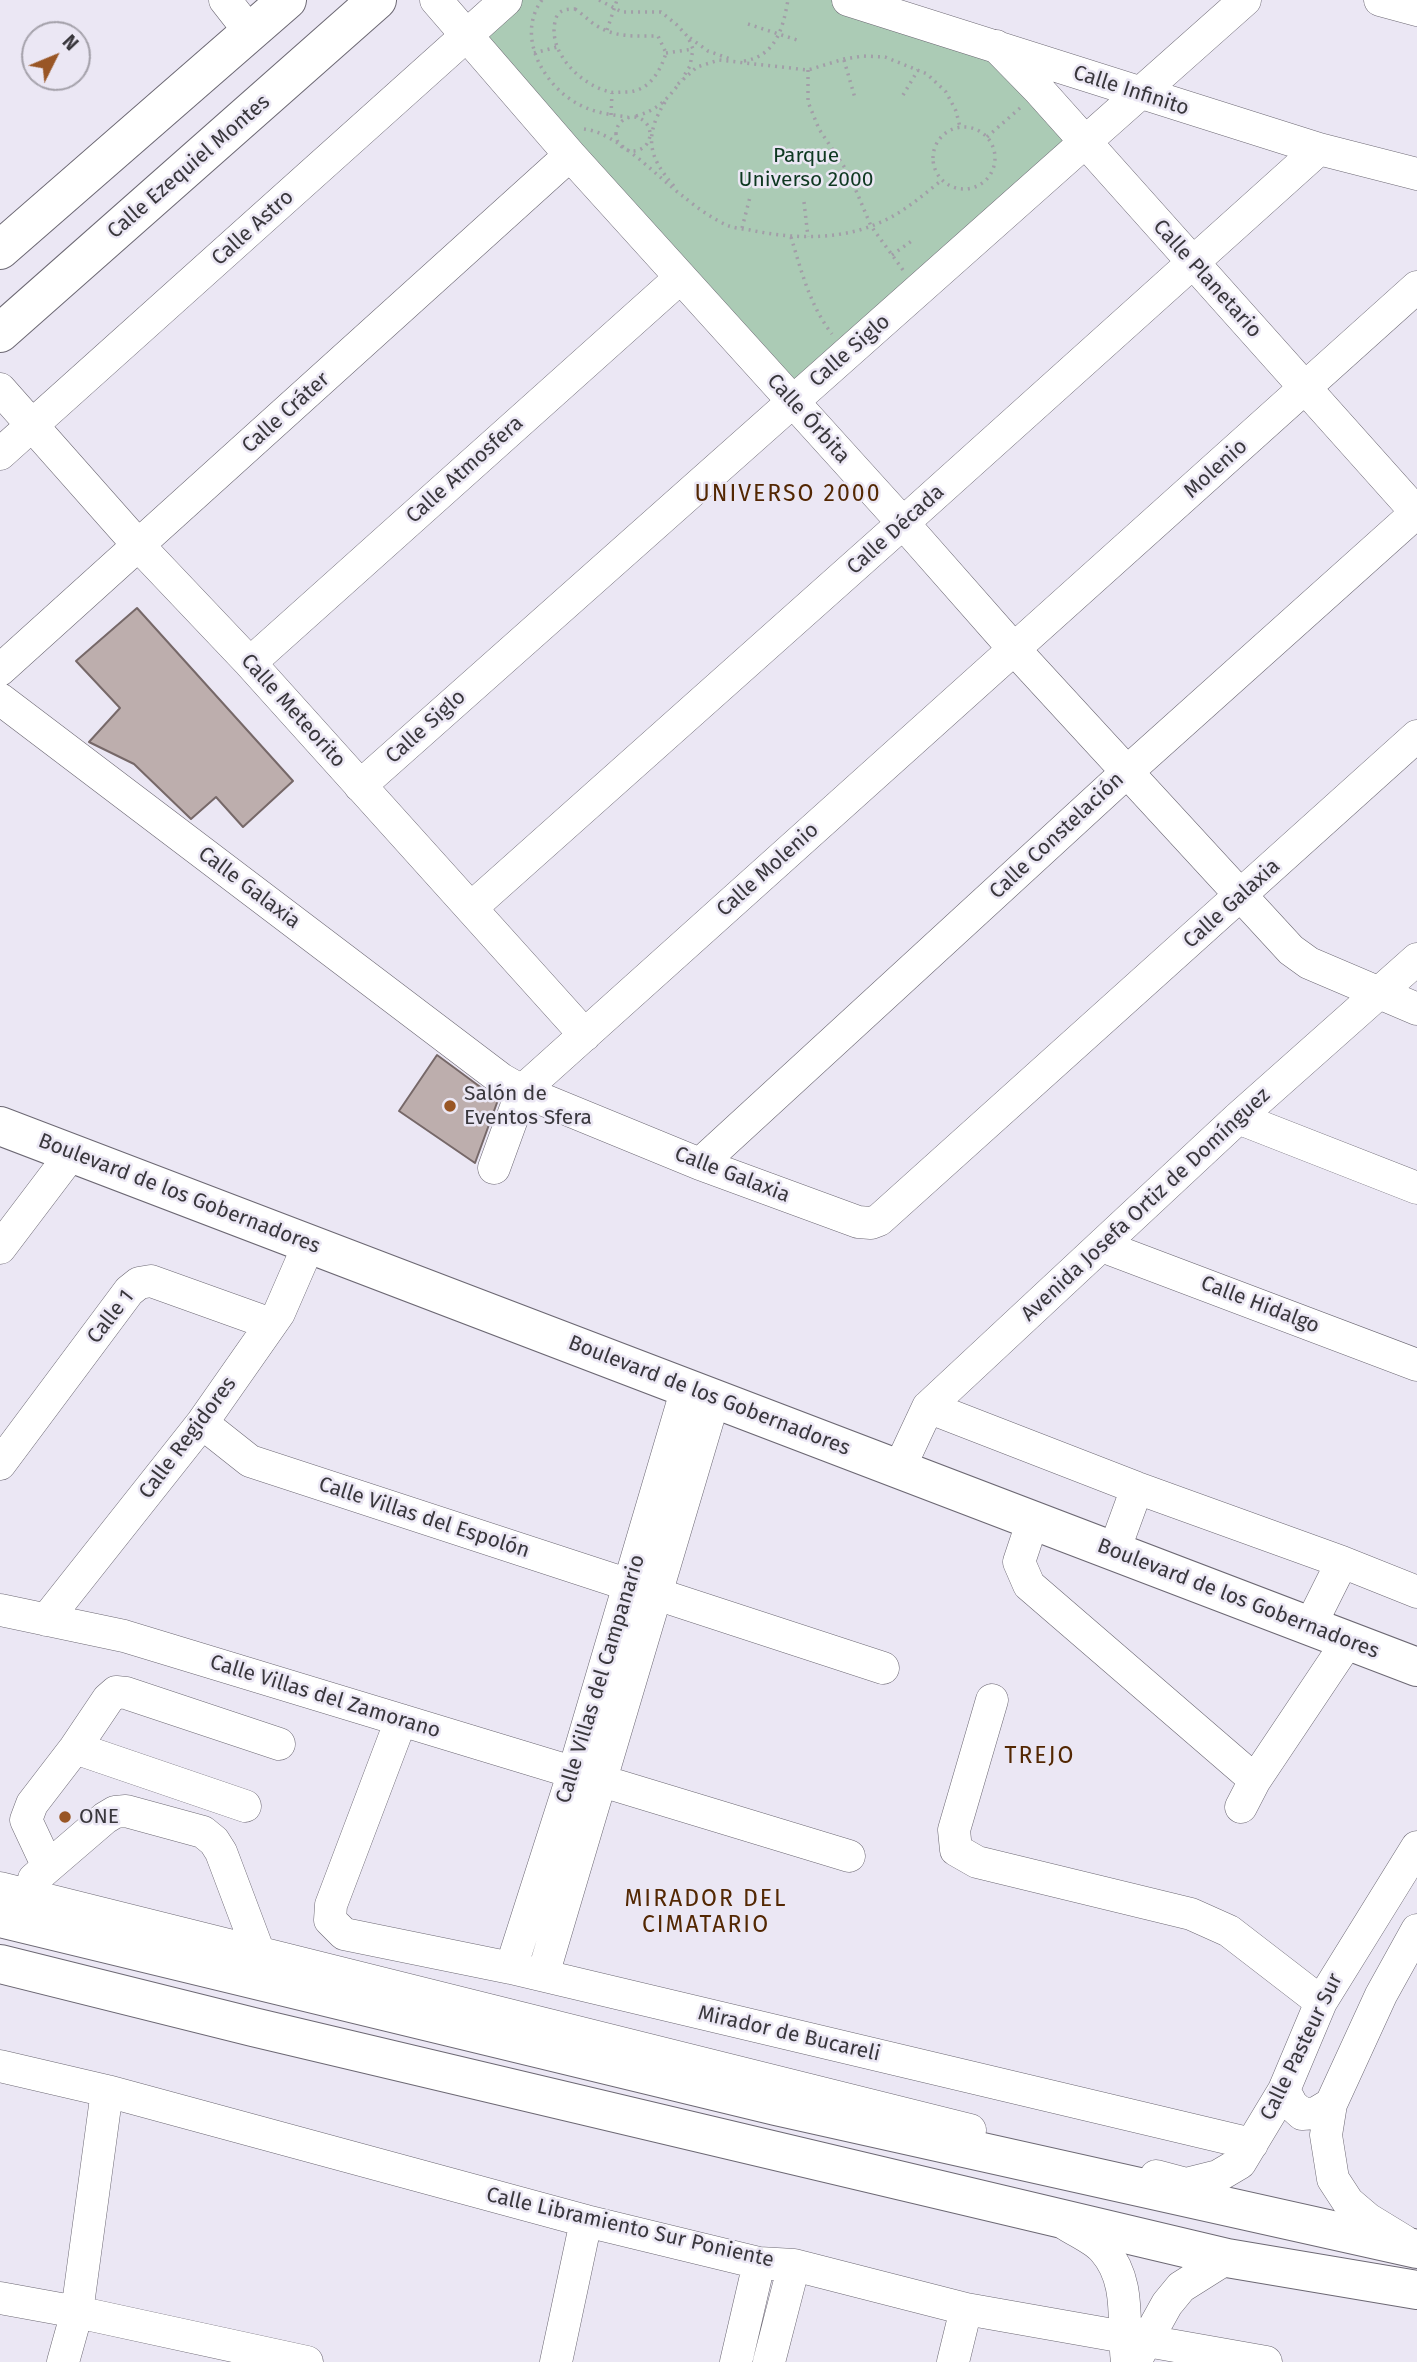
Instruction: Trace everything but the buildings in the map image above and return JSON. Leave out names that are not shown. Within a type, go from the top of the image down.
[{"type":"main road","points":[[0,250],[287,0]]},
{"type":"main road","name":"Calle Ezequiel Montes","points":[[0,333],[377,0]]},
{"type":"main road","name":"Boulevard de los Gobernadores","points":[[0,1126],[1417,1667]]},
{"type":"main road","points":[[6,1899],[776,2106],[1417,2249]]},
{"type":"main road","points":[[0,1964],[1227,2258],[1417,2290]]},
{"type":"main road","points":[[609,2042],[776,2106]]},
{"type":"street","points":[[225,0],[250,32]]},
{"type":"street","name":"Calle Órbita","points":[[436,0],[680,278],[1014,649],[1291,950],[1309,963],[1378,995],[1417,1009]]},
{"type":"street","name":"Calle Astro","points":[[0,454],[506,0]]},
{"type":"street","name":"Calle Infinito","points":[[848,0],[1139,94],[1319,149],[1417,174]]},
{"type":"street","name":"Calle Siglo","points":[[360,786],[1245,0]]},
{"type":"street","points":[[1380,0],[1417,10]]},
{"type":"street","name":"Calle Planetario","points":[[996,46],[1039,90],[1417,513]]},
{"type":"street","name":"Calle Cráter","points":[[0,670],[139,546],[561,144]]},
{"type":"street","name":"Calle Década","points":[[471,908],[1319,149]]},
{"type":"street","name":"Calle Atmosfera","points":[[250,663],[680,278]]},
{"type":"street","name":"Molenio","points":[[1014,649],[1417,287]]},
{"type":"street","name":"Calle Meteorito","points":[[0,389],[139,546],[250,663],[585,1035]]},
{"type":"street","name":"Calle Constelación","points":[[700,1164],[1128,771],[1417,513]]},
{"type":"street","name":"Calle Molenio","points":[[522,1091],[1014,649]]},
{"type":"street","name":"Calle Galaxia","points":[[0,699],[502,1079],[522,1091],[700,1164],[858,1223],[879,1220],[1417,736]]},
{"type":"street","name":"Avenida Josefa Ortiz de Domínguez","points":[[900,1469],[928,1407],[1238,1118],[1417,959]]},
{"type":"street","points":[[494,1168],[522,1091]]},
{"type":"street","points":[[1238,1118],[1417,1188]]},
{"type":"street","points":[[0,1248],[72,1153]]},
{"type":"street","name":"Calle Regidores","points":[[46,1620],[202,1423],[279,1313],[309,1244]]},
{"type":"street","name":"Calle Hidalgo","points":[[1102,1245],[1417,1364]]},
{"type":"street","name":"Calle 1","points":[[0,1464],[129,1291],[139,1283],[151,1281],[271,1324]]},
{"type":"street","name":"Calle Villas del Campanario","points":[[543,1975],[588,1775],[701,1393]]},
{"type":"street","points":[[928,1407],[1417,1592]]},
{"type":"street","name":"Calle Villas del Espolón","points":[[202,1423],[250,1461],[883,1668]]},
{"type":"street","points":[[1114,1551],[1137,1488]]},
{"type":"street","points":[[1033,1520],[1019,1562],[1028,1585],[1248,1793],[1348,1641]]},
{"type":"street","points":[[1310,1626],[1342,1562]]},
{"type":"street","name":"Calle Villas del Zamorano","points":[[0,1610],[124,1636],[849,1856]]},
{"type":"street","points":[[48,1867],[26,1820],[32,1804],[108,1699],[116,1692],[279,1744]]},
{"type":"street","points":[[992,1700],[954,1830],[956,1850],[977,1862],[1191,1914],[1229,1931],[1321,2002]]},
{"type":"street","name":"Mirador de Bucareli","points":[[401,1720],[331,1905],[331,1920],[344,1934],[543,1975],[1252,2144]]},
{"type":"street","points":[[75,1748],[245,1806]]},
{"type":"street","name":"Calle Villas del Campanario","points":[[511,1968],[588,1775]]},
{"type":"street","points":[[6,1899],[105,1818],[115,1812],[126,1811],[203,1832],[214,1841],[221,1852],[259,1953]]},
{"type":"street","name":"Calle Pasteur Sur","points":[[609,2042],[1186,2184],[1218,2176],[1240,2163],[1284,2090],[1321,2002],[1417,1847]]},
{"type":"street","points":[[6,1899],[259,1953],[609,2042]]},
{"type":"street","points":[[1417,1930],[1381,1995],[1331,2104],[1326,2135],[1333,2179],[1348,2202],[1368,2219],[1417,2249]]},
{"type":"street","name":"Calle Libramiento Sur Poniente","points":[[0,2066],[107,2091],[586,2221],[759,2263],[794,2265],[1133,2350],[1266,2362]]},
{"type":"street","points":[[1284,2090],[1292,2105],[1302,2114],[1316,2113],[1331,2104]]},
{"type":"street","points":[[63,2362],[76,2312],[107,2091]]},
{"type":"street","points":[[1057,2218],[1104,2249],[1115,2268],[1124,2288],[1133,2350]]},
{"type":"street","points":[[556,2362],[586,2221]]},
{"type":"street","points":[[1133,2350],[1181,2287],[1227,2258]]},
{"type":"street","points":[[736,2362],[759,2263]]},
{"type":"street","points":[[769,2362],[794,2265]]},
{"type":"street","points":[[0,2298],[307,2362]]},
{"type":"street","points":[[953,2362],[966,2309]]},
{"type":"path","points":[[542,0],[534,11],[533,20],[534,53],[542,69],[556,88],[579,105],[611,115],[628,117]]},
{"type":"path","points":[[599,0],[613,9],[631,14],[661,12],[708,51],[738,61],[757,59],[773,45],[783,27],[788,0]]},
{"type":"path","points":[[607,30],[617,0]]},
{"type":"path","points":[[564,9],[575,9],[597,26],[607,30],[626,36],[658,36],[666,53],[659,71],[648,85],[632,92],[612,93],[584,80],[571,68],[558,47],[553,30],[556,16],[564,9]]},
{"type":"path","points":[[748,24],[797,40]]},
{"type":"path","points":[[666,101],[649,113],[622,119],[615,131],[621,148],[635,152],[647,144],[655,118],[690,66],[693,49],[688,37]]},
{"type":"path","points":[[534,53],[558,47]]},
{"type":"path","points":[[666,53],[693,49]]},
{"type":"path","points":[[678,84],[697,67],[719,60],[808,71],[844,59],[884,57],[927,74],[946,92],[957,111],[960,127]]},
{"type":"path","points":[[844,59],[855,98]]},
{"type":"path","points":[[903,96],[918,70]]},
{"type":"path","points":[[808,71],[808,102],[819,129],[855,185],[871,226],[900,268],[924,287]]},
{"type":"path","points":[[987,137],[1039,90]]},
{"type":"path","points":[[611,115],[612,93]]},
{"type":"path","points":[[636,116],[647,124],[653,155],[664,175],[685,198]]},
{"type":"path","points":[[972,127],[987,137],[996,156],[994,169],[987,181],[975,188],[962,190],[948,186],[934,167],[935,146],[941,137],[949,130],[972,127]]},
{"type":"path","points":[[561,144],[572,128],[597,131],[649,166],[685,198],[729,226],[791,237],[843,234],[871,226],[909,207],[942,180]]},
{"type":"path","points":[[742,228],[750,197]]},
{"type":"path","points":[[804,202],[808,237]]},
{"type":"path","points":[[791,237],[804,282],[822,321],[847,354]]},
{"type":"path","points":[[892,255],[913,240]]},
{"type":"green space","name":"Parque Universo 2000","points":[[506,0],[848,0],[996,46],[1085,142],[792,401],[466,37]]},
{"type":"place","name":"Salón de Eventos Sfera","points":[[450,1106]]},
{"type":"place","name":"ONE","points":[[65,1817]]},
{"type":"district","name":"UNIVERSO 2000","points":[[788,495]]},
{"type":"district","name":"TREJO","points":[[1040,1757]]},
{"type":"district","name":"MIRADOR DEL CIMATARIO","points":[[706,1913]]}]
